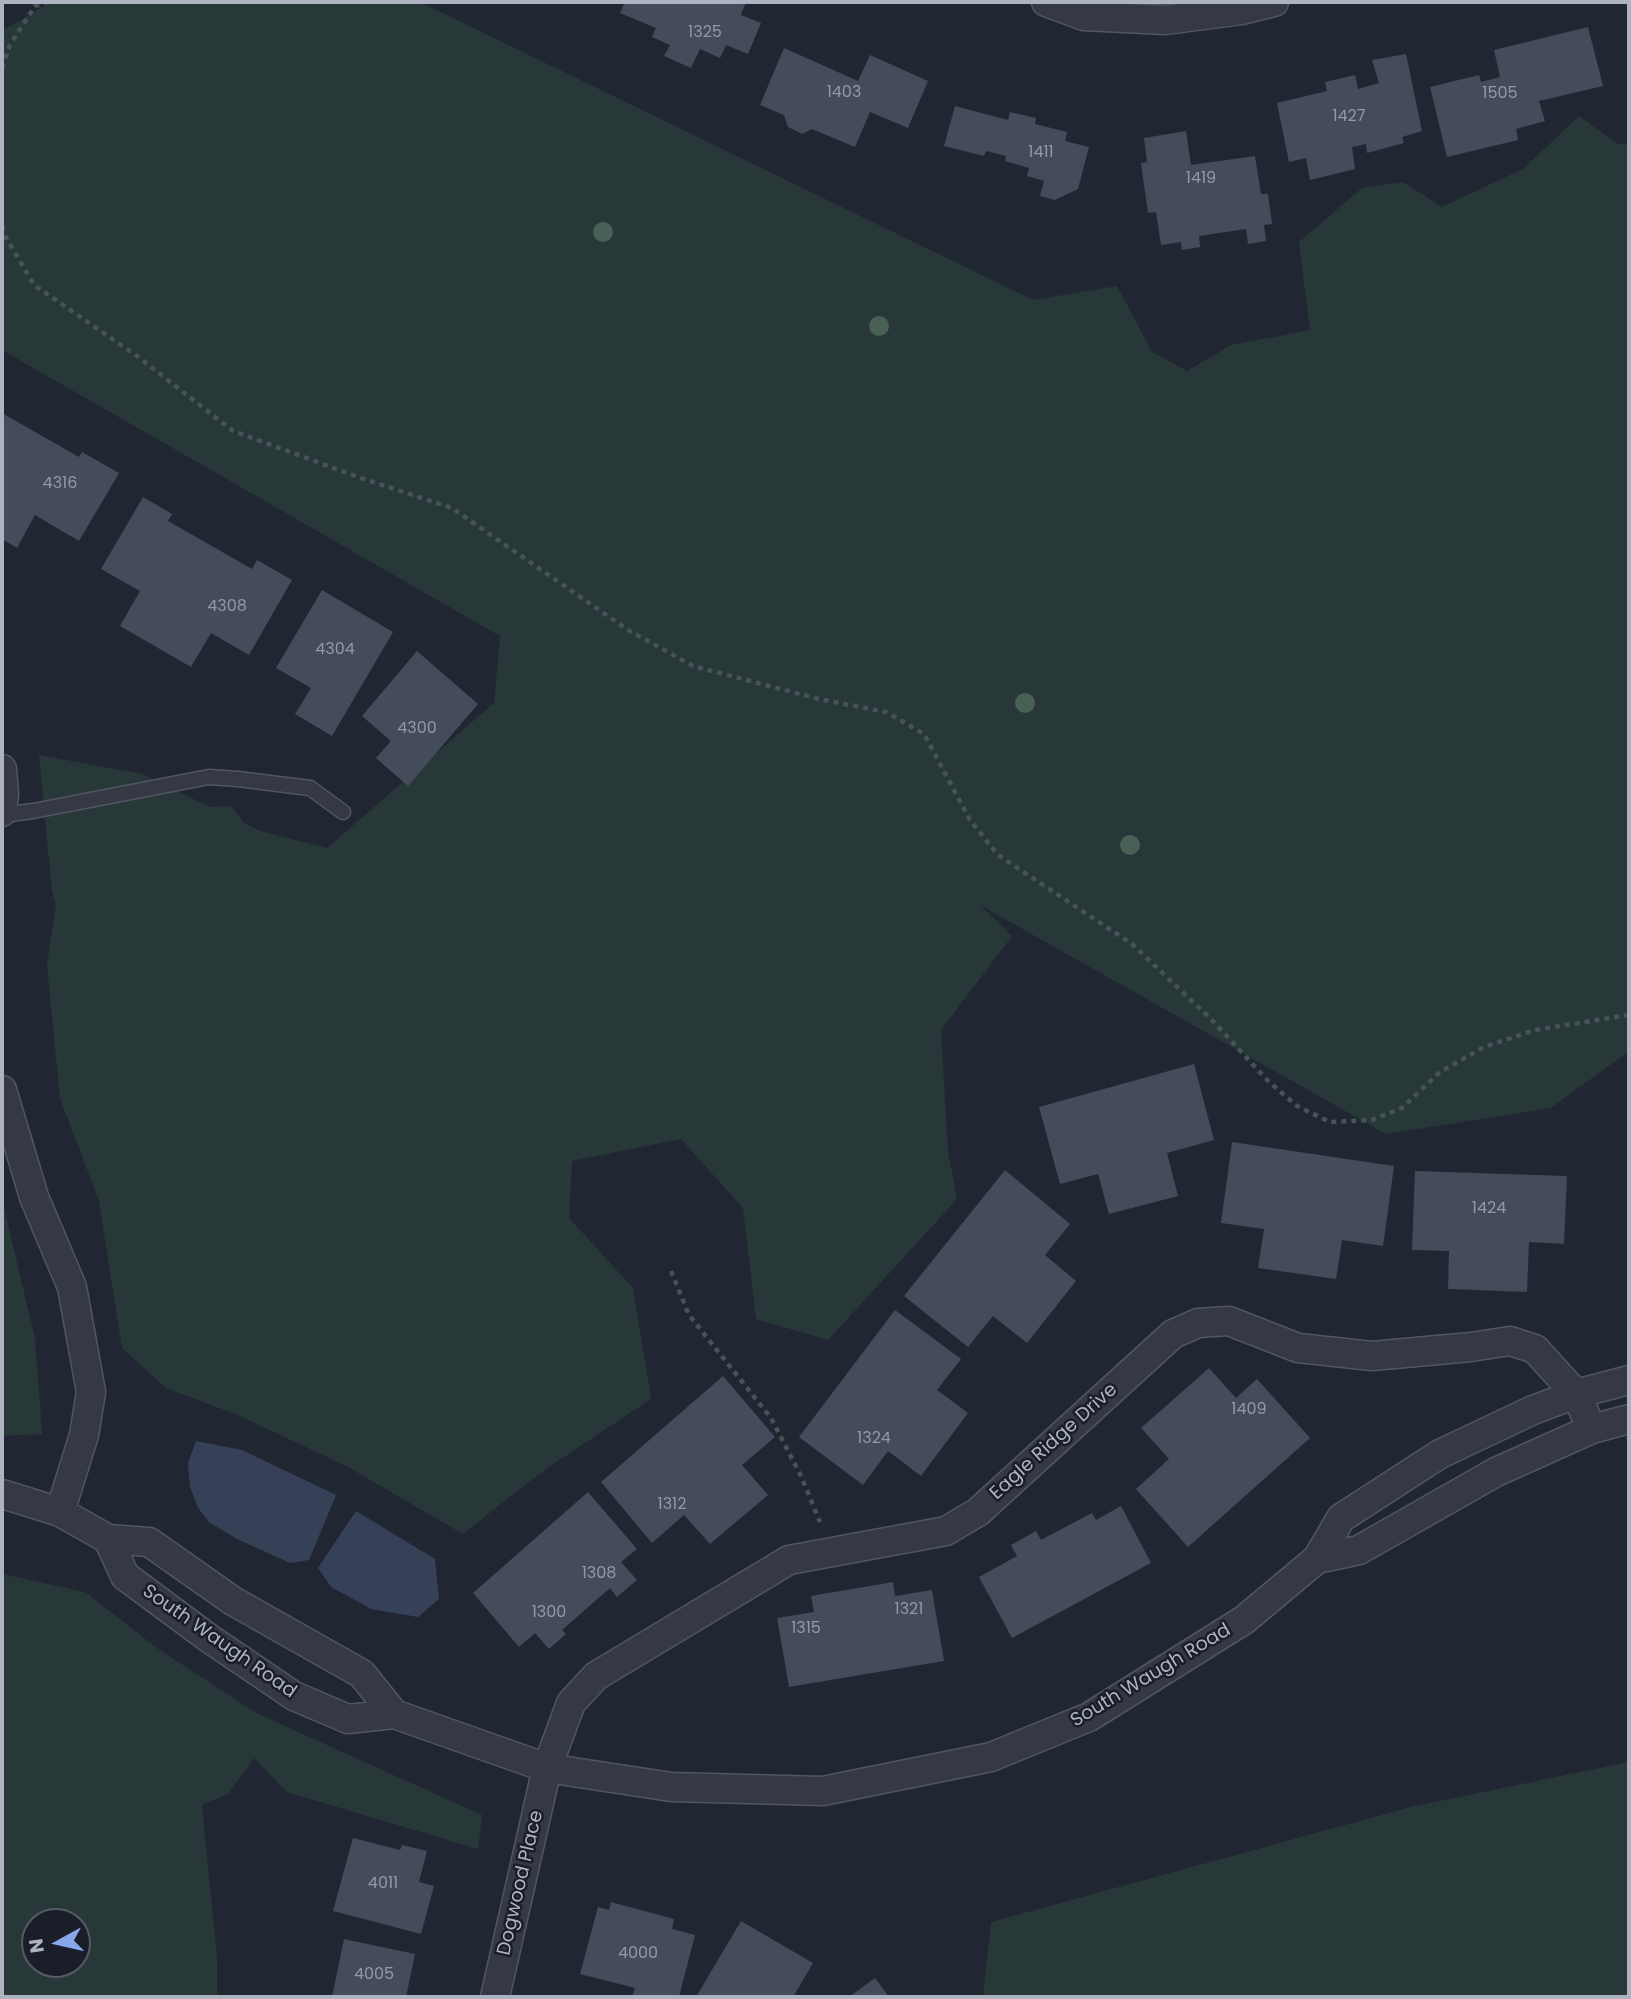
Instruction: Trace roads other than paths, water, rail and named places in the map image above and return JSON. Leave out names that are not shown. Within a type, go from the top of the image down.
[{"type":"street","points":[[1046,2],[1084,16],[1167,20],[1242,10],[1274,2]]},
{"type":"street","points":[[2,769],[2,813]]},
{"type":"street","points":[[2,1090],[34,1197],[72,1287],[91,1392],[84,1435],[60,1512]]},
{"type":"street","name":"Eagle Ridge Drive","points":[[547,1768],[571,1703],[596,1676],[789,1560],[946,1531],[978,1512],[1173,1334],[1198,1323],[1229,1321],[1298,1348],[1372,1356],[1510,1341],[1535,1349],[1576,1394],[1592,1429]]},
{"type":"street","name":"South Waugh Road","points":[[108,1539],[125,1576],[210,1639],[294,1696],[348,1719],[394,1714],[547,1768],[671,1787],[823,1791],[991,1757],[1089,1717],[1244,1620],[1317,1559],[1340,1518],[1440,1454],[1533,1410],[1576,1394],[1629,1380]]},
{"type":"street","name":"South Waugh Road","points":[[1317,1559],[1359,1550],[1496,1472],[1592,1429],[1629,1419]]},
{"type":"street","points":[[2,1494],[60,1512],[108,1539],[149,1542],[233,1601],[362,1674],[394,1714]]},
{"type":"street","name":"Dogwood Place","points":[[495,1997],[547,1768]]},
{"type":"lane","points":[[2,813],[33,811],[209,778],[310,788],[343,812]]},
{"type":"water","points":[[196,1441],[242,1450],[336,1495],[309,1560],[290,1563],[239,1540],[210,1523],[198,1508],[190,1487],[188,1463]]},
{"type":"water","points":[[356,1511],[435,1559],[439,1599],[418,1617],[371,1609],[331,1587],[318,1568]]}]
